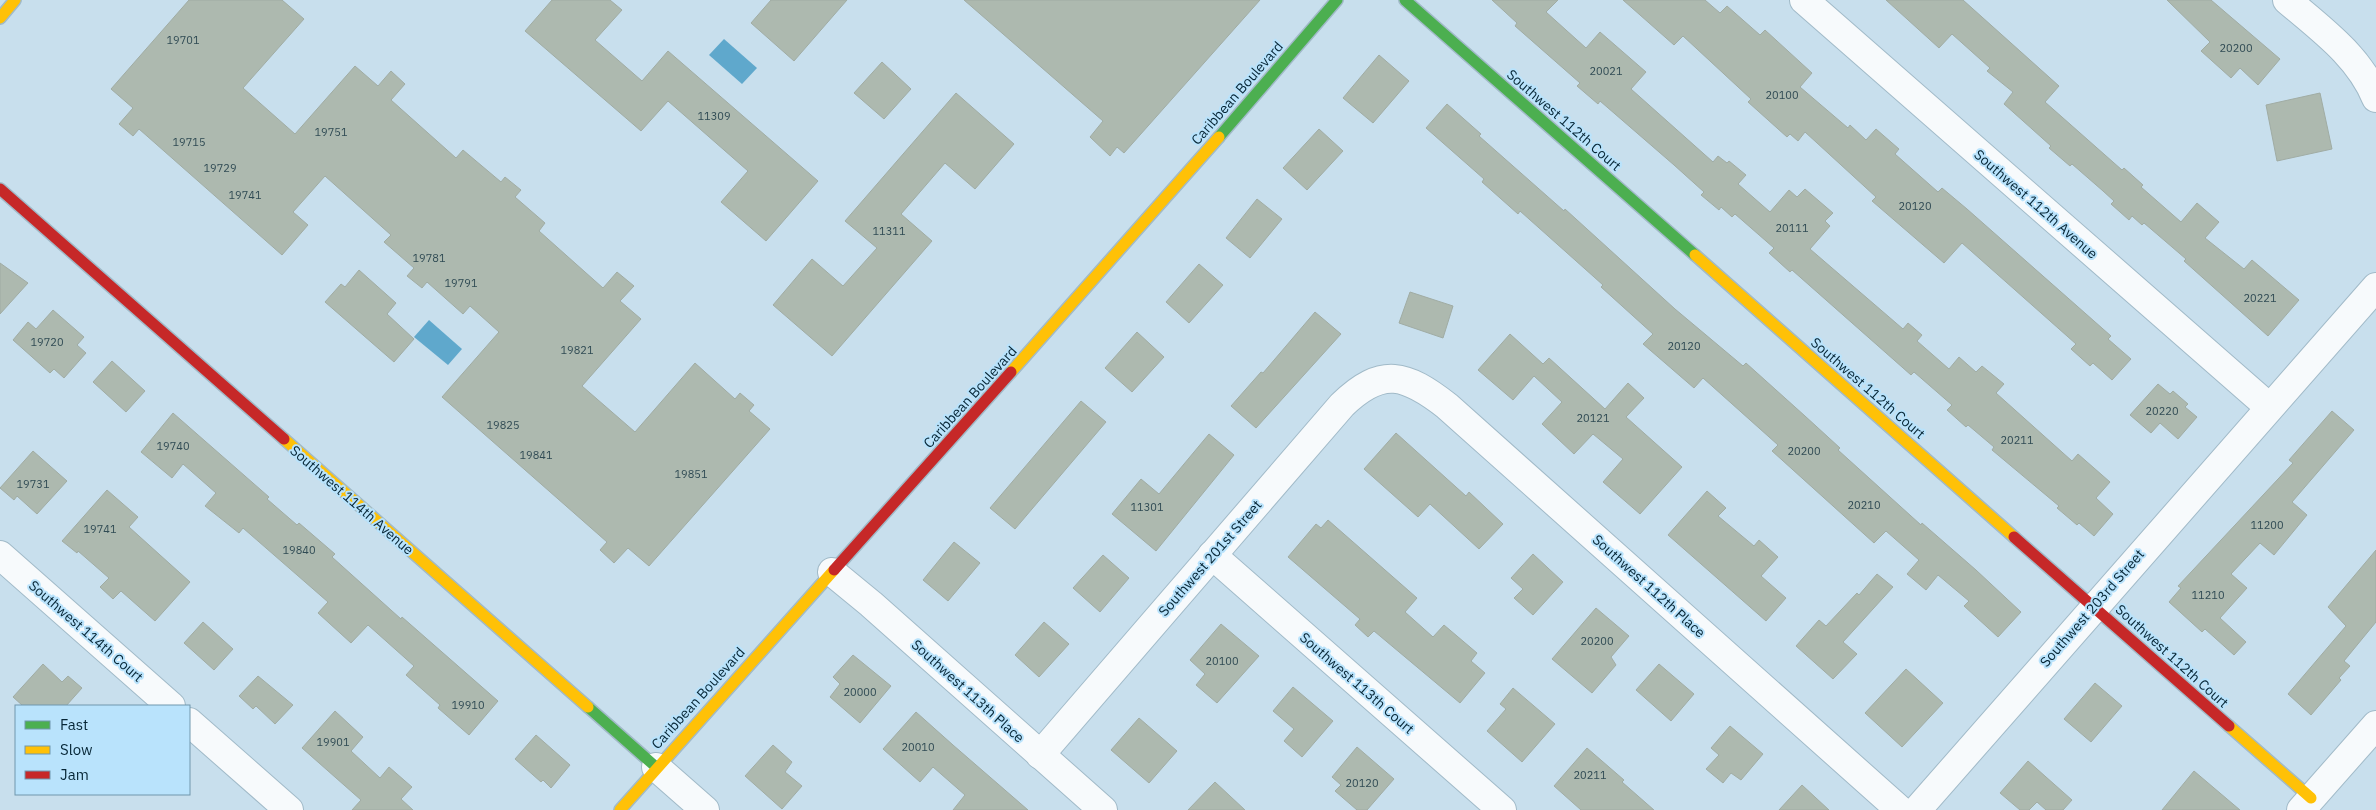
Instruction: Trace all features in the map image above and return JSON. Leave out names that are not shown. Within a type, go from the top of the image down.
[{"type":"street","points":[[0,18],[15,0]]},
{"type":"street","name":"Caribbean Boulevard","points":[[620,810],[656,767],[1138,231],[1337,0]]},
{"type":"street","name":"Southwest 112th Court","points":[[1405,0],[2094,606],[2306,804]]},
{"type":"street","name":"Southwest 112th Avenue","points":[[1804,0],[2269,408]]},
{"type":"street","points":[[2287,0],[2358,65],[2369,80],[2376,98]]},
{"type":"street","name":"Southwest 114th Avenue","points":[[0,189],[705,810]]},
{"type":"street","name":"Southwest 203rd Street","points":[[1917,810],[2094,606],[2376,287]]},
{"type":"street","name":"Southwest 201st Street","points":[[1040,755],[1342,405],[1365,386],[1390,377]]},
{"type":"street","name":"Southwest 112th Place","points":[[1390,377],[1406,379],[1418,385],[1447,406],[1900,810]]},
{"type":"street","name":"Southwest 114th Court","points":[[0,555],[170,705]]},
{"type":"street","name":"Southwest 113th Court","points":[[1212,555],[1502,810]]},
{"type":"street","name":"Southwest 113th Place","points":[[832,572],[1103,810]]},
{"type":"street","points":[[190,723],[275,806]]},
{"type":"street","points":[[2306,804],[2376,725]]},
{"type":"water","points":[[724,39],[757,68],[742,84],[709,55]]},
{"type":"water","points":[[429,320],[462,349],[448,365],[414,337]]},
{"type":"building","points":[[189,0],[282,0],[304,19],[243,88],[295,134],[355,66],[378,86],[391,71],[405,84],[391,100],[456,158],[463,150],[501,182],[505,177],[521,190],[515,197],[545,223],[539,231],[603,288],[617,272],[634,286],[620,301],[641,319],[582,386],[635,432],[695,363],[735,399],[740,393],[754,405],[749,411],[770,429],[649,566],[628,548],[614,563],[600,550],[607,542],[442,397],[499,332],[470,306],[463,314],[427,282],[422,288],[407,276],[414,268],[384,242],[391,235],[325,176],[293,212],[308,225],[282,255],[139,129],[133,136],[119,124],[133,108],[111,89]]},
{"type":"building","points":[[552,0],[610,0],[622,10],[595,40],[642,81],[668,51],[818,181],[766,241],[721,202],[748,171],[668,101],[641,131],[525,31]]},
{"type":"building","points":[[771,0],[847,0],[794,61],[751,23]]},
{"type":"building","points":[[964,0],[1260,0],[1124,153],[1117,147],[1110,156],[1090,137],[1103,121]]},
{"type":"building","points":[[1492,0],[1558,0],[1546,12],[1586,48],[1600,32],[1646,72],[1631,89],[1713,162],[1718,156],[1727,163],[1729,161],[1746,175],[1738,184],[1770,212],[1789,190],[1797,197],[1805,189],[1833,213],[1825,221],[1830,226],[1810,249],[1903,329],[1908,323],[1922,335],[1917,341],[1949,369],[1959,357],[1976,372],[1982,366],[2004,384],[1996,393],[2072,461],[2078,454],[2110,482],[2096,498],[2113,514],[2094,536],[2079,523],[2077,525],[2057,508],[2059,506],[1992,450],[1994,447],[1968,425],[1966,427],[1947,410],[1952,405],[1914,372],[1911,375],[1792,270],[1790,272],[1769,253],[1774,248],[1735,214],[1732,217],[1721,207],[1719,210],[1701,195],[1704,192],[1674,165],[1600,101],[1598,104],[1577,86],[1580,83],[1515,26],[1517,23]]},
{"type":"building","points":[[1623,0],[1705,0],[1720,13],[1727,6],[1760,35],[1765,30],[1812,73],[1800,87],[1848,128],[1850,125],[1866,140],[1876,129],[1899,149],[1895,154],[1938,192],[1942,188],[1967,209],[2111,336],[2108,339],[2131,359],[2112,380],[2093,363],[2090,366],[2071,349],[2076,344],[1962,243],[1944,263],[1872,201],[1876,197],[1805,132],[1798,141],[1790,134],[1787,137],[1748,102],[1751,99],[1683,36],[1674,45]]},
{"type":"building","points":[[1886,0],[1963,0],[2059,86],[2045,102],[2122,170],[2124,168],[2143,185],[2141,187],[2181,222],[2197,203],[2219,222],[2205,238],[2244,269],[2252,260],[2299,300],[2268,336],[2184,261],[2186,259],[2144,223],[2142,225],[2132,216],[2129,220],[2111,204],[2114,201],[2103,191],[2072,164],[2070,166],[2049,148],[2051,146],[2004,104],[2013,92],[1987,71],[1990,68],[1952,34],[1939,48]]},
{"type":"building","points":[[2167,0],[2211,0],[2280,59],[2258,85],[2240,68],[2231,78],[2201,51],[2210,42]]},
{"type":"building","points":[[1379,55],[1409,81],[1373,123],[1343,98]]},
{"type":"building","points":[[882,62],[911,89],[884,119],[854,93]]},
{"type":"building","points":[[956,93],[1014,144],[975,189],[945,163],[901,214],[932,241],[832,356],[773,305],[812,259],[843,286],[877,248],[845,221]]},
{"type":"building","points":[[2320,93],[2332,149],[2277,161],[2266,105]]},
{"type":"building","points":[[1447,104],[1481,134],[1479,136],[1564,211],[1565,209],[1675,309],[1743,366],[1746,363],[1840,448],[1838,450],[1921,525],[1922,523],[1976,570],[2021,612],[1998,637],[1964,606],[1969,601],[1938,575],[1926,590],[1907,574],[1919,560],[1886,531],[1874,543],[1772,451],[1778,445],[1703,378],[1694,388],[1643,344],[1653,334],[1601,287],[1603,285],[1520,211],[1518,214],[1482,182],[1484,179],[1426,128]]},
{"type":"building","points":[[1319,129],[1343,151],[1307,190],[1283,168]]},
{"type":"building","points":[[1257,199],[1282,219],[1250,258],[1226,238]]},
{"type":"building","points":[[0,263],[28,283],[0,314]]},
{"type":"building","points":[[1199,264],[1223,285],[1189,323],[1166,302]]},
{"type":"building","points":[[359,270],[396,303],[387,314],[414,339],[394,362],[325,302],[341,284],[345,287]]},
{"type":"building","points":[[1410,292],[1453,306],[1443,338],[1399,323]]},
{"type":"building","points":[[53,310],[84,337],[77,345],[86,353],[64,378],[54,369],[50,373],[13,340],[28,322],[36,329]]},
{"type":"building","points":[[1315,312],[1341,334],[1256,428],[1231,406],[1261,372],[1263,373]]},
{"type":"building","points":[[1137,332],[1164,357],[1132,392],[1105,368]]},
{"type":"building","points":[[1510,334],[1543,364],[1549,358],[1605,409],[1628,383],[1644,398],[1626,417],[1682,467],[1640,514],[1603,482],[1623,459],[1593,434],[1574,454],[1542,424],[1562,402],[1534,376],[1513,400],[1478,370]]},
{"type":"building","points":[[112,361],[145,391],[126,412],[93,382]]},
{"type":"building","points":[[2158,384],[2170,394],[2173,391],[2188,404],[2185,407],[2197,417],[2178,439],[2160,423],[2151,433],[2130,415]]},
{"type":"building","points":[[1081,401],[1106,422],[1015,529],[990,508]]},
{"type":"building","points":[[2332,411],[2354,430],[2292,502],[2307,515],[2274,555],[2260,543],[2231,574],[2247,588],[2220,618],[2246,642],[2234,655],[2205,629],[2202,632],[2169,602],[2181,588],[2178,586],[2293,463],[2289,460]]},
{"type":"building","points":[[173,413],[269,497],[267,499],[335,554],[332,557],[401,619],[402,617],[498,701],[469,735],[438,708],[440,705],[406,675],[414,666],[368,625],[351,643],[318,613],[328,602],[243,528],[239,533],[205,506],[216,493],[183,464],[172,478],[141,452]]},
{"type":"building","points":[[1396,433],[1466,496],[1469,492],[1503,524],[1479,549],[1430,504],[1418,517],[1364,469]]},
{"type":"building","points":[[1209,434],[1234,455],[1156,551],[1112,514],[1141,479],[1159,494]]},
{"type":"building","points":[[33,451],[67,481],[37,514],[17,496],[14,500],[0,488]]},
{"type":"building","points":[[107,490],[138,517],[129,527],[190,582],[155,621],[121,591],[113,599],[100,587],[109,578],[78,551],[77,553],[62,541]]},
{"type":"building","points":[[1707,491],[1726,508],[1718,516],[1754,546],[1759,540],[1778,557],[1761,576],[1786,598],[1766,621],[1668,535]]},
{"type":"building","points":[[1328,520],[1417,598],[1405,612],[1433,637],[1444,625],[1477,653],[1471,661],[1485,673],[1460,703],[1374,631],[1368,637],[1355,625],[1360,619],[1288,557],[1316,524],[1321,528]]},
{"type":"building","points":[[954,542],[980,563],[948,601],[923,580]]},
{"type":"building","points":[[2376,550],[2376,622],[2344,661],[2350,666],[2339,678],[2341,680],[2311,715],[2288,694],[2346,626],[2328,607]]},
{"type":"building","points":[[1533,554],[1563,582],[1533,615],[1514,598],[1523,589],[1511,578]]},
{"type":"building","points":[[1103,555],[1129,578],[1100,612],[1073,588]]},
{"type":"building","points":[[1877,574],[1893,587],[1843,642],[1857,654],[1833,679],[1796,646],[1819,620],[1826,626],[1857,593],[1859,595]]},
{"type":"building","points":[[1596,608],[1629,636],[1611,657],[1616,665],[1592,693],[1552,659]]},
{"type":"building","points":[[203,622],[233,649],[214,670],[184,643]]},
{"type":"building","points":[[1044,622],[1069,644],[1039,677],[1015,655]]},
{"type":"building","points":[[1221,624],[1259,656],[1217,703],[1196,685],[1205,674],[1190,660]]},
{"type":"building","points":[[853,655],[891,686],[860,723],[830,697],[840,684],[833,677]]},
{"type":"building","points":[[43,664],[62,682],[68,676],[82,688],[67,705],[22,705],[13,697]]},
{"type":"building","points":[[1659,664],[1694,694],[1671,721],[1636,690]]},
{"type":"building","points":[[1906,669],[1943,703],[1902,747],[1865,713]]},
{"type":"building","points":[[258,676],[293,705],[275,724],[256,706],[253,709],[239,696]]},
{"type":"building","points":[[2095,683],[2122,706],[2091,742],[2064,719]]},
{"type":"building","points":[[1293,687],[1333,721],[1302,757],[1284,741],[1294,729],[1273,711]]},
{"type":"building","points":[[1513,688],[1555,724],[1522,762],[1487,731],[1506,709],[1500,704]]},
{"type":"building","points":[[335,711],[363,737],[351,751],[380,778],[389,767],[412,787],[401,799],[413,810],[352,810],[361,800],[302,748]]},
{"type":"building","points":[[916,712],[1028,810],[953,810],[965,795],[933,767],[920,782],[883,749]]},
{"type":"building","points":[[1139,718],[1177,751],[1149,783],[1111,750]]},
{"type":"building","points":[[1730,726],[1763,754],[1741,780],[1731,773],[1723,783],[1706,769],[1719,755],[1711,748]]},
{"type":"building","points":[[536,735],[570,765],[551,788],[543,780],[541,782],[515,759]]},
{"type":"building","points":[[773,745],[792,762],[785,772],[802,786],[782,809],[745,776]]},
{"type":"building","points":[[1357,747],[1394,779],[1367,810],[1357,810],[1335,791],[1341,785],[1332,777]]},
{"type":"building","points":[[1587,748],[1624,780],[1622,782],[1654,810],[1581,810],[1554,786]]},
{"type":"building","points":[[2028,761],[2072,800],[2063,810],[2046,810],[2037,802],[2029,810],[2020,810],[2000,793]]},
{"type":"building","points":[[2194,771],[2240,810],[2162,810]]},
{"type":"building","points":[[1215,782],[1245,810],[1188,810]]},
{"type":"building","points":[[1802,785],[1829,810],[1779,810]]},
{"type":"traffic: fast","points":[[1219,137],[1337,0]]},
{"type":"traffic: fast","points":[[1405,0],[1695,255]]},
{"type":"traffic: fast","points":[[588,707],[656,767]]},
{"type":"traffic: slow","points":[[0,18],[15,0]]},
{"type":"traffic: slow","points":[[1011,372],[1219,137]]},
{"type":"traffic: slow","points":[[1695,255],[2014,537]]},
{"type":"traffic: slow","points":[[284,439],[588,707]]},
{"type":"traffic: slow","points":[[620,810],[834,570]]},
{"type":"traffic: slow","points":[[2229,726],[2311,798]]},
{"type":"traffic: jam","points":[[0,189],[284,439]]},
{"type":"traffic: jam","points":[[834,570],[1011,372]]},
{"type":"traffic: jam","points":[[2014,537],[2229,726]]}]
